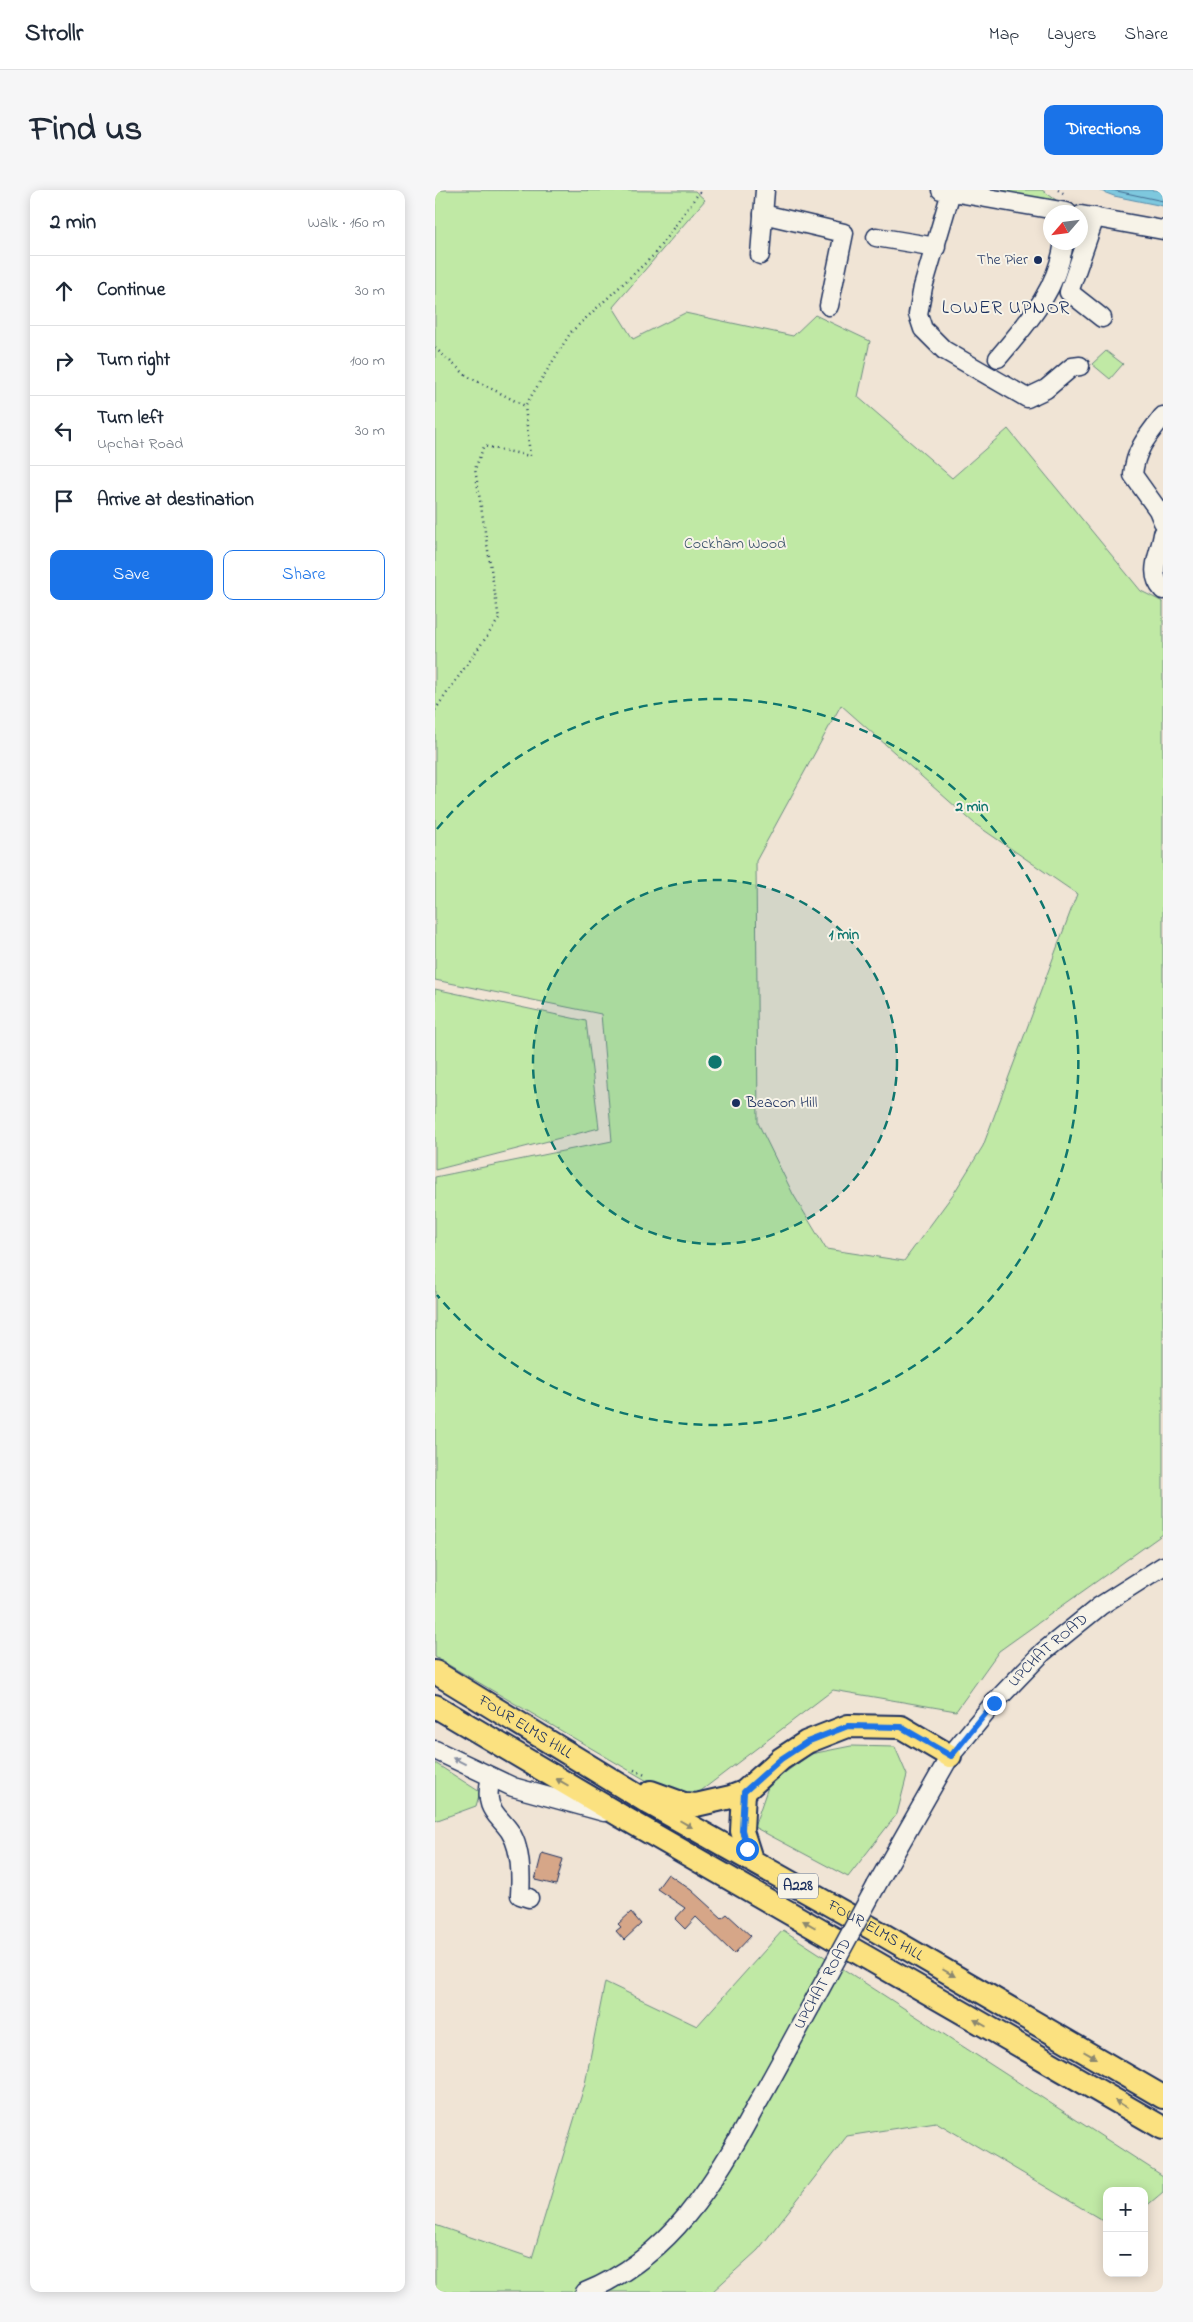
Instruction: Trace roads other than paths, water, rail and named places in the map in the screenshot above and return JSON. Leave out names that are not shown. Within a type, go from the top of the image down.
[{"type":"main road","name":"FOUR ELMS HILL","points":[[435,1672],[601,1774],[1163,2097]]},
{"type":"main road","name":"FOUR ELMS HILL","points":[[435,1706],[459,1722],[621,1816],[1163,2128]]},
{"type":"main road","points":[[601,1774],[684,1804],[708,1804],[744,1792],[781,1759],[807,1742],[848,1726],[901,1727],[951,1756]]},
{"type":"main road","points":[[744,1792],[742,1830],[751,1859]]},
{"type":"street","points":[[760,255],[765,190]]},
{"type":"street","points":[[1043,208],[946,191],[936,247],[923,288],[918,314],[923,329],[944,350],[1027,398],[1046,389],[1072,367],[1081,366]]},
{"type":"street","points":[[763,214],[844,233],[829,306]]},
{"type":"street","points":[[1088,216],[1163,230]]},
{"type":"street","points":[[876,237],[936,247]]},
{"type":"street","points":[[998,358],[1041,306],[1060,261],[1062,250]]},
{"type":"street","points":[[1080,250],[1069,292],[1102,318]]},
{"type":"street","points":[[1163,416],[1140,445],[1134,463],[1133,475],[1158,510],[1163,522]]},
{"type":"street","points":[[1163,534],[1161,547],[1155,562],[1155,577],[1163,590]]},
{"type":"street","name":"UPCHAT ROAD","points":[[585,2292],[606,2283],[640,2262],[668,2238],[693,2211],[722,2168],[876,1886],[951,1756],[994,1703],[1043,1652],[1100,1606],[1163,1566]]},
{"type":"street","points":[[435,1750],[513,1787],[621,1816]]},
{"type":"street","points":[[491,1777],[487,1794],[494,1814],[509,1830],[517,1848],[521,1875],[520,1895],[529,1898]]},
{"type":"water","points":[[1098,190],[1163,190],[1163,206],[1114,196]]},
{"type":"place","name":"The Pier","points":[[1038,260]]},
{"type":"place","name":"Beacon Hill","points":[[736,1103]]},
{"type":"district","name":"LOWER UPNOR","points":[[1006,308]]},
{"type":"park label","name":"Cockham Wood","points":[[735,544]]}]
